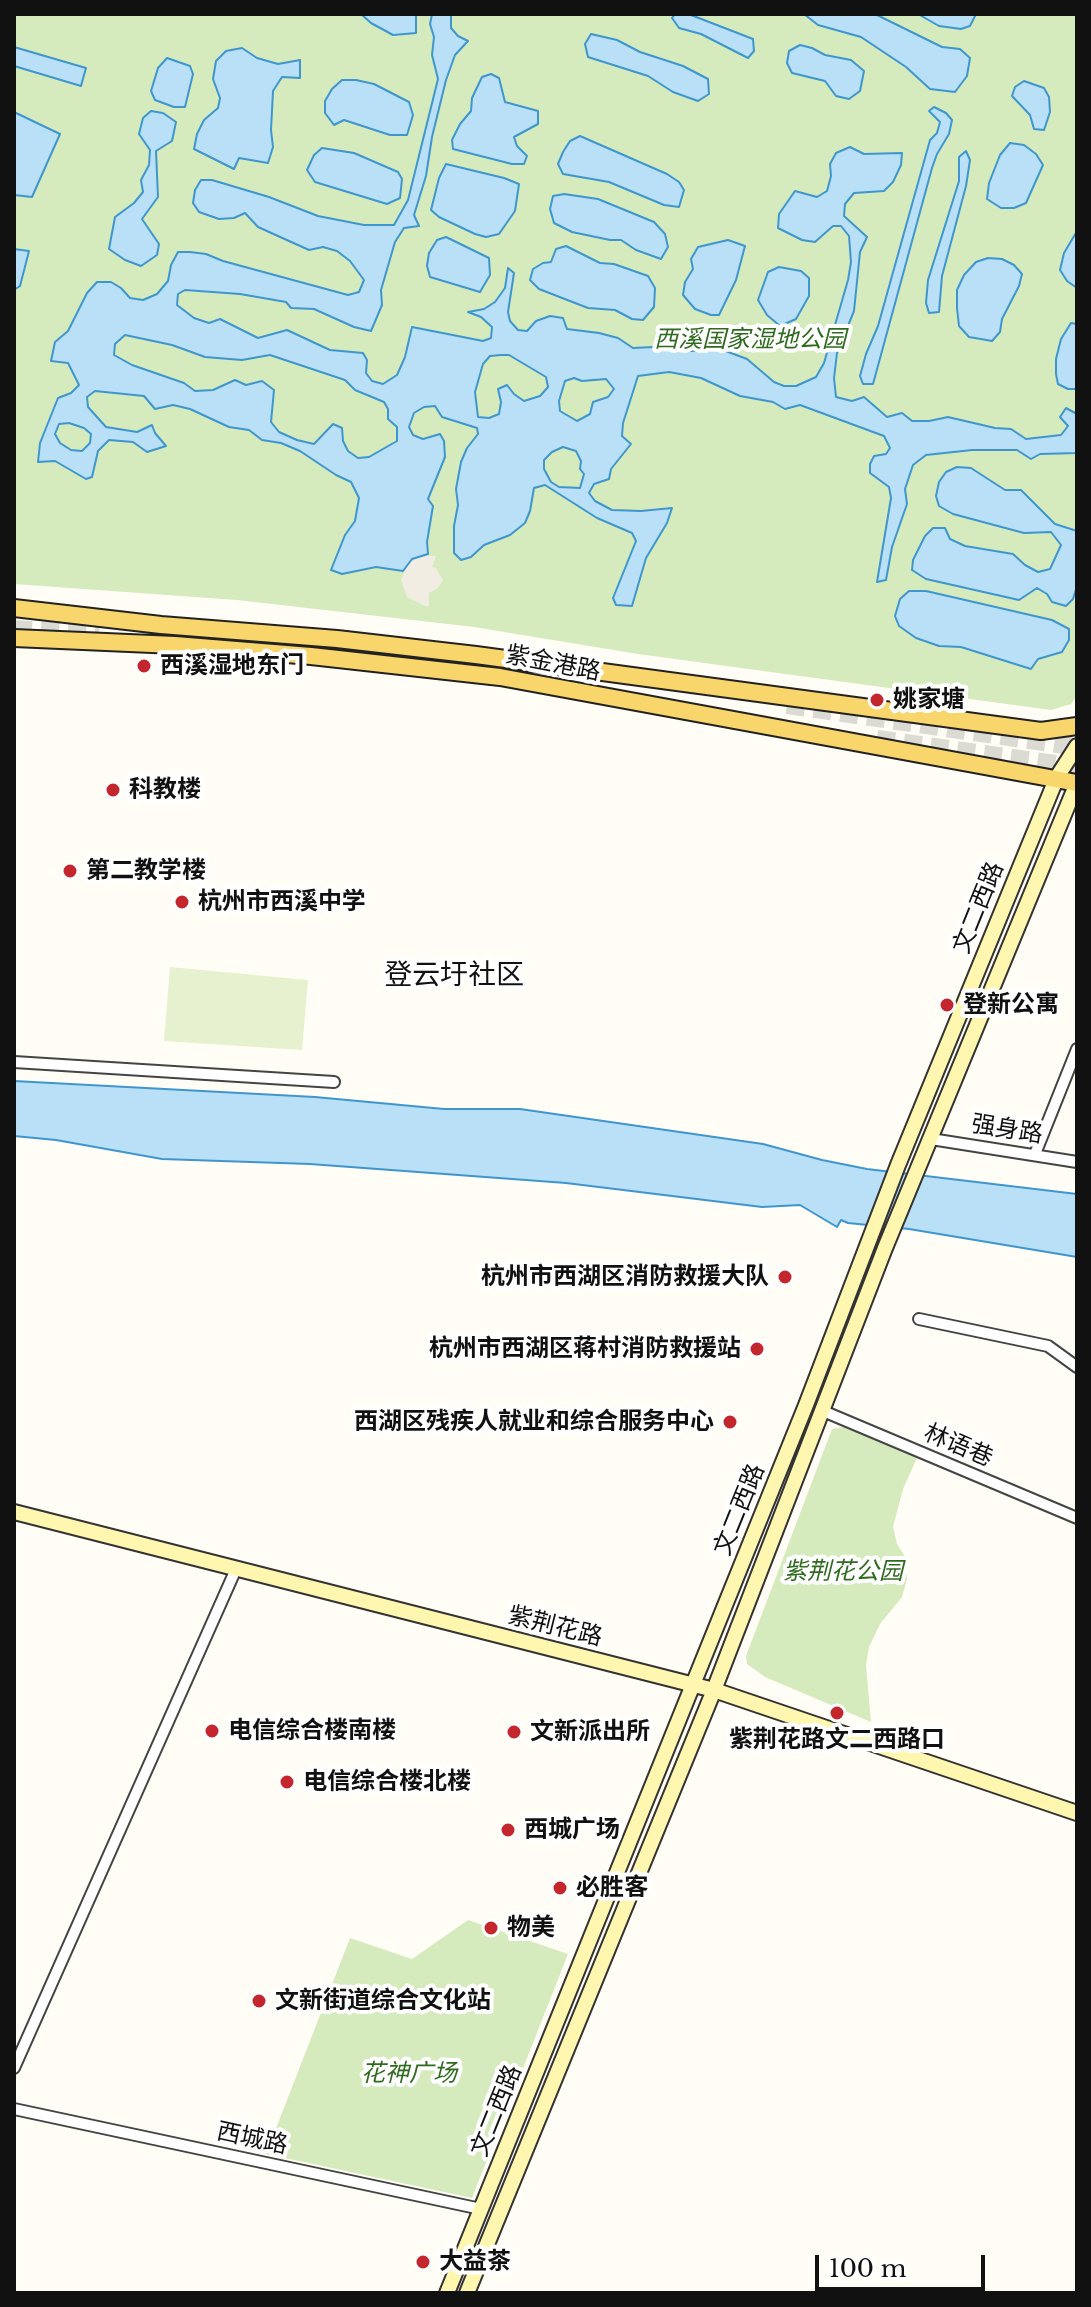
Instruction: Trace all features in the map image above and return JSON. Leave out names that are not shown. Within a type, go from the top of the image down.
[{"type":"main road","name":"紫金港路","points":[[14,608],[492,657],[1041,731],[1077,726]]},
{"type":"main road","name":"紫金港路","points":[[14,638],[175,645],[500,677],[1077,783]]},
{"type":"main road","name":"文二西路","points":[[447,2293],[694,1685],[898,1165],[1057,777],[1077,746]]},
{"type":"main road","name":"文二西路","points":[[467,2293],[714,1690],[885,1248],[1077,783]]},
{"type":"main road","name":"紫荆花路","points":[[14,1512],[714,1690],[1077,1813]]},
{"type":"street","points":[[1035,1154],[1077,1049]]},
{"type":"street","points":[[14,1062],[334,1082]]},
{"type":"street","name":"强身路","points":[[931,1139],[1077,1162]]},
{"type":"street","points":[[919,1319],[1048,1346],[1077,1367]]},
{"type":"street","name":"林语巷","points":[[823,1411],[1077,1518]]},
{"type":"street","points":[[14,2068],[236,1569]]},
{"type":"street","name":"西城路","points":[[14,2109],[481,2209]]},
{"type":"green space","name":"西溪国家湿地公园","points":[[14,14],[1077,14],[1077,696],[1071,704],[1051,710],[638,654],[474,627],[237,600],[14,584]]},
{"type":"green space","points":[[170,967],[308,980],[302,1050],[164,1041]]},
{"type":"green space","name":"紫荆花公园","points":[[843,1427],[917,1458],[903,1489],[893,1527],[897,1544],[906,1558],[907,1579],[902,1597],[880,1624],[869,1647],[866,1665],[871,1722],[765,1677],[747,1664],[746,1656],[832,1429]]},
{"type":"green space","name":"花神广场","points":[[468,1920],[568,1954],[472,2198],[266,2154],[350,1938],[412,1959]]},
{"type":"shaded area","points":[[424,555],[436,556],[432,567],[436,568],[443,580],[438,588],[429,593],[429,606],[407,597],[401,580],[408,563]]},
{"type":"water","points":[[361,14],[416,14],[416,33],[393,35]]},
{"type":"water","points":[[432,14],[451,14],[451,28],[468,41],[455,55],[446,80],[426,176],[414,215],[419,226],[404,228],[395,242],[381,290],[382,305],[371,331],[314,309],[291,308],[286,302],[240,294],[185,290],[178,294],[177,305],[194,318],[209,323],[220,319],[258,338],[287,330],[330,350],[363,353],[367,360],[366,373],[372,381],[383,384],[397,375],[412,327],[483,341],[491,338],[492,327],[481,317],[468,312],[484,309],[495,302],[505,288],[508,268],[514,273],[508,312],[510,321],[518,330],[527,331],[536,321],[550,316],[563,318],[567,329],[618,338],[633,348],[723,350],[747,359],[774,382],[796,386],[816,377],[824,363],[848,280],[851,262],[849,236],[841,226],[833,226],[815,242],[802,240],[778,228],[779,214],[795,191],[817,197],[827,191],[830,164],[836,153],[850,147],[864,154],[902,153],[901,165],[893,182],[884,191],[854,193],[845,204],[844,216],[867,237],[860,252],[854,311],[837,353],[834,378],[836,397],[852,401],[864,397],[887,417],[902,413],[912,421],[929,421],[948,417],[1011,429],[1026,439],[1061,435],[1068,426],[1060,417],[1066,408],[1077,414],[1077,453],[1040,454],[1031,459],[1017,450],[972,450],[926,455],[913,465],[905,489],[907,504],[892,547],[886,580],[877,582],[891,498],[889,487],[870,473],[870,464],[874,456],[886,454],[890,448],[884,436],[800,405],[785,409],[773,402],[740,396],[701,378],[669,372],[638,376],[623,423],[622,436],[631,444],[611,469],[609,479],[594,484],[589,493],[595,501],[612,510],[672,508],[667,523],[646,558],[632,606],[616,605],[613,598],[636,541],[632,533],[597,518],[545,485],[534,488],[525,523],[510,535],[484,545],[471,557],[461,560],[454,553],[458,505],[456,489],[461,462],[478,434],[477,428],[442,417],[435,406],[424,407],[414,413],[409,427],[413,435],[423,439],[440,434],[444,441],[445,457],[428,499],[433,506],[428,554],[412,559],[403,571],[376,567],[342,574],[331,570],[345,535],[355,521],[359,498],[351,482],[300,451],[281,443],[262,440],[249,430],[229,427],[190,409],[173,405],[155,409],[144,396],[95,391],[87,397],[88,407],[106,427],[137,432],[152,425],[166,446],[147,452],[133,442],[109,440],[98,451],[92,477],[86,479],[55,461],[38,462],[40,443],[58,398],[71,393],[79,385],[68,363],[51,361],[55,342],[68,331],[87,293],[97,282],[111,282],[130,298],[143,300],[157,294],[168,281],[178,252],[190,252],[348,295],[359,292],[364,280],[350,261],[337,251],[323,247],[309,250],[258,227],[245,213],[219,219],[199,212],[193,203],[195,190],[201,180],[212,180],[318,216],[364,225],[394,225],[408,200],[438,79],[432,55],[434,37],[430,24]],"holes":[[[125,335],[172,345],[205,357],[242,360],[270,355],[345,380],[355,390],[384,402],[388,419],[397,427],[397,441],[369,457],[358,458],[348,451],[342,428],[333,424],[314,444],[297,440],[279,432],[271,422],[274,390],[262,381],[246,385],[235,380],[213,390],[195,391],[184,383],[132,365],[114,355],[115,344]],[[509,355],[546,377],[548,387],[540,396],[524,401],[507,385],[498,389],[501,402],[499,414],[489,418],[478,417],[475,392],[483,364],[490,356]],[[574,378],[582,381],[606,379],[614,389],[608,397],[593,402],[590,414],[577,421],[560,411],[559,401],[565,381]],[[69,423],[91,434],[90,443],[82,451],[71,450],[60,443],[55,434],[59,424]],[[563,447],[576,451],[584,474],[580,488],[559,487],[551,482],[544,469],[544,460]]]},
{"type":"water","points":[[675,14],[691,15],[753,39],[754,51],[748,58],[701,34],[679,28],[672,18]]},
{"type":"water","points":[[804,14],[875,14],[942,47],[960,49],[970,58],[967,76],[955,92],[930,89],[906,67],[861,37],[818,25]]},
{"type":"water","points":[[918,14],[976,14],[970,26],[961,29],[939,26]]},
{"type":"water","points":[[591,34],[617,40],[640,52],[683,66],[708,79],[709,94],[698,101],[673,92],[648,76],[588,57],[585,44]]},
{"type":"water","points":[[800,45],[825,55],[851,60],[864,71],[860,91],[849,99],[836,96],[825,81],[792,73],[787,63],[789,51]]},
{"type":"water","points":[[14,47],[86,68],[81,86],[14,66]]},
{"type":"water","points":[[242,48],[257,58],[278,64],[300,60],[300,78],[282,77],[273,91],[273,147],[268,163],[239,158],[234,169],[194,149],[204,120],[218,108],[220,98],[213,79],[216,61],[226,51]]},
{"type":"water","points":[[167,58],[190,66],[193,74],[185,107],[174,107],[155,100],[151,91],[158,68]]},
{"type":"water","points":[[491,74],[499,78],[505,102],[538,111],[538,124],[514,137],[517,146],[527,156],[524,164],[512,164],[453,149],[452,140],[471,111],[472,98],[482,77]]},
{"type":"water","points":[[342,80],[374,84],[409,102],[413,115],[407,135],[390,135],[344,120],[334,125],[325,113],[325,101]]},
{"type":"water","points":[[1024,81],[1044,88],[1049,97],[1050,112],[1044,130],[1034,129],[1030,115],[1012,96],[1015,87]]},
{"type":"water","points":[[934,107],[952,120],[949,134],[932,168],[873,384],[863,384],[860,376],[866,354],[878,326],[930,140],[937,133],[940,122],[929,111]]},
{"type":"water","points":[[151,111],[163,113],[176,122],[172,141],[156,151],[158,197],[142,219],[159,244],[157,255],[141,266],[109,249],[115,217],[143,192],[141,180],[149,165],[150,150],[139,134],[143,118]]},
{"type":"water","points":[[14,112],[60,134],[32,197],[14,195]]},
{"type":"water","points":[[580,136],[679,182],[684,190],[679,207],[664,205],[609,182],[563,174],[558,164],[563,152],[570,141]]},
{"type":"water","points":[[1010,143],[1024,145],[1036,154],[1043,165],[1026,203],[1014,208],[1001,208],[987,199],[989,183],[1000,155]]},
{"type":"water","points":[[322,148],[354,153],[398,172],[402,179],[400,198],[387,204],[315,182],[307,170],[314,155]]},
{"type":"water","points":[[966,151],[970,160],[966,186],[942,276],[939,312],[929,313],[926,303],[928,280],[959,181],[959,157]]},
{"type":"water","points":[[446,164],[519,184],[515,211],[499,234],[486,237],[475,234],[431,210]]},
{"type":"water","points":[[564,194],[598,199],[654,222],[665,234],[668,247],[661,259],[636,250],[621,240],[572,232],[554,223],[550,209],[553,196]]},
{"type":"water","points":[[1077,231],[1077,288],[1067,281],[1060,270],[1064,253]]},
{"type":"water","points":[[446,237],[489,258],[490,275],[480,292],[430,277],[427,266],[429,253],[437,240]]},
{"type":"water","points":[[728,240],[745,246],[736,280],[719,315],[711,315],[695,309],[683,295],[685,282],[693,269],[691,259],[698,247]]},
{"type":"water","points":[[566,246],[600,263],[614,264],[648,276],[655,288],[654,307],[643,320],[632,319],[615,310],[588,308],[539,289],[530,280],[533,269],[551,262],[556,249]]},
{"type":"water","points":[[14,249],[29,251],[20,286],[14,290]]},
{"type":"water","points":[[988,258],[1002,259],[1022,274],[1002,319],[1000,332],[992,341],[969,337],[959,326],[957,308],[957,290],[964,275],[976,262]]},
{"type":"water","points":[[779,267],[801,271],[809,278],[809,296],[796,319],[780,326],[767,315],[758,300],[768,272]]},
{"type":"water","points":[[1071,323],[1077,324],[1077,389],[1058,384],[1056,374],[1061,339]]},
{"type":"water","points":[[957,467],[971,468],[1005,490],[1021,490],[1055,524],[1077,531],[1077,586],[1073,599],[1066,606],[1052,602],[1047,594],[1037,588],[1019,600],[926,579],[912,570],[913,560],[925,536],[933,528],[945,528],[950,539],[965,546],[1013,554],[1038,572],[1050,569],[1061,545],[1051,532],[1024,533],[953,514],[939,506],[936,496],[939,482],[946,472]]},
{"type":"water","points":[[909,591],[926,591],[1052,620],[1069,629],[1069,640],[1062,652],[1038,659],[1031,669],[961,647],[939,646],[916,638],[899,626],[895,616],[900,599]]},
{"type":"water","points":[[14,1081],[315,1097],[444,1109],[520,1109],[763,1144],[867,1169],[1077,1194],[1077,1257],[841,1220],[837,1227],[800,1205],[762,1207],[566,1183],[310,1164],[162,1159],[56,1140],[14,1136]]},
{"type":"tunnel","points":[[14,629],[99,634]]},
{"type":"tunnel","points":[[787,705],[1077,747]]},
{"type":"tunnel","points":[[877,739],[1077,767]]},
{"type":"place","name":"西溪湿地东门","points":[[144,666]]},
{"type":"place","name":"姚家塘","points":[[877,700]]},
{"type":"place","name":"科教楼","points":[[113,790]]},
{"type":"place","name":"第二教学楼","points":[[70,871]]},
{"type":"place","name":"杭州市西溪中学","points":[[182,902]]},
{"type":"place","name":"登新公寓","points":[[947,1005]]},
{"type":"place","name":"杭州市西湖区消防救援大队","points":[[785,1277]]},
{"type":"place","name":"杭州市西湖区蒋村消防救援站","points":[[757,1349]]},
{"type":"place","name":"西湖区残疾人就业和综合服务中心","points":[[730,1422]]},
{"type":"place","name":"紫荆花路文二西路口","points":[[837,1713]]},
{"type":"place","name":"电信综合楼南楼","points":[[212,1731]]},
{"type":"place","name":"文新派出所","points":[[514,1732]]},
{"type":"place","name":"电信综合楼北楼","points":[[287,1782]]},
{"type":"place","name":"西城广场","points":[[508,1830]]},
{"type":"place","name":"必胜客","points":[[560,1888]]},
{"type":"place","name":"物美","points":[[491,1928]]},
{"type":"place","name":"文新街道综合文化站","points":[[259,2001]]},
{"type":"place","name":"大益茶","points":[[423,2262]]},
{"type":"district","name":"登云圩社区","points":[[454,976]]}]
